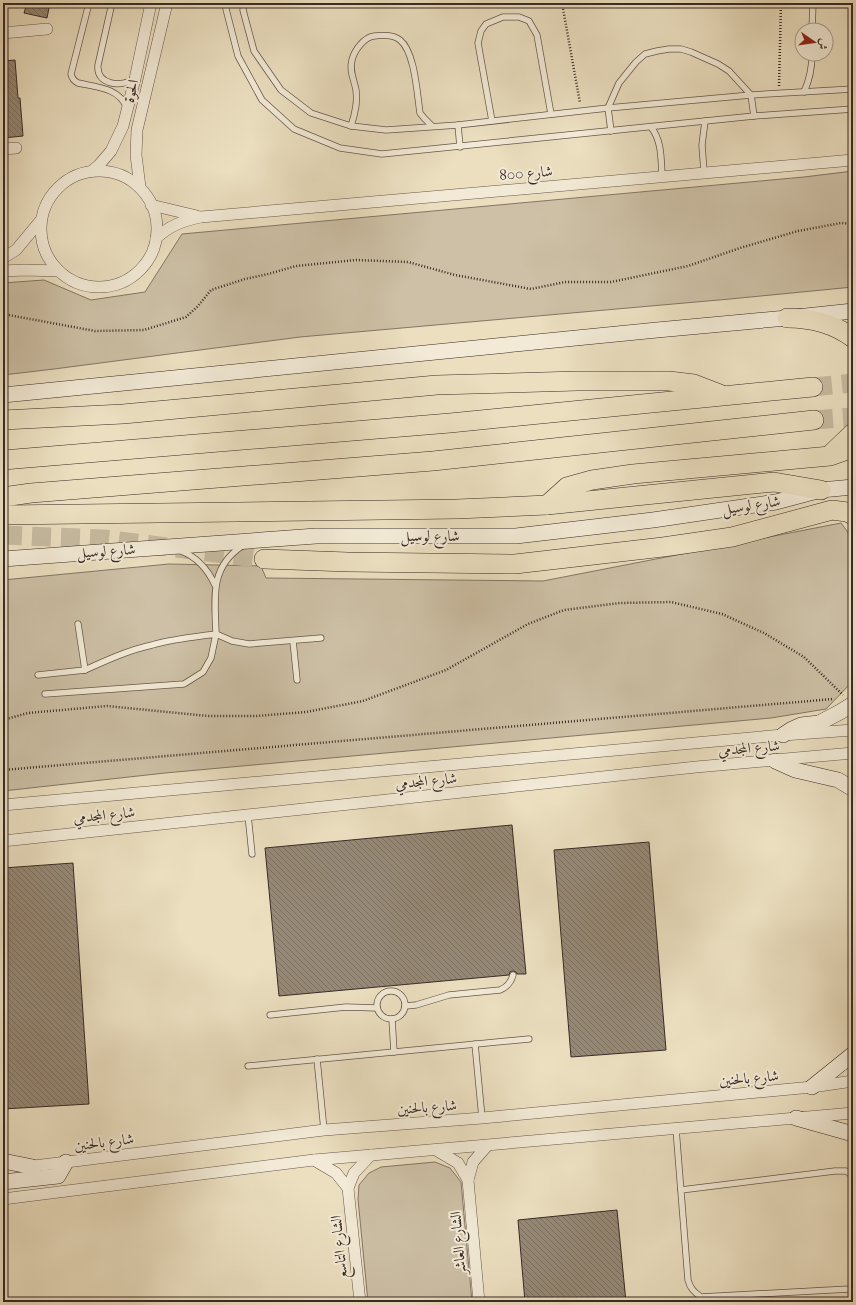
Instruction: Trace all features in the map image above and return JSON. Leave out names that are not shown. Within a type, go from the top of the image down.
[{"type":"highway","points":[[787,318],[798,318],[821,322],[836,328],[853,338]]},
{"type":"highway","points":[[3,420],[123,414],[436,385],[577,381],[669,381],[694,384],[723,395]]},
{"type":"highway","points":[[3,460],[458,422],[813,387]]},
{"type":"highway","points":[[3,497],[31,493],[433,461],[814,420]]},
{"type":"highway","points":[[830,456],[853,433]]},
{"type":"highway","points":[[547,505],[567,487],[592,480],[633,474],[830,456],[853,448]]},
{"type":"highway","points":[[3,515],[457,510],[547,505],[774,482],[821,490]]},
{"type":"highway","points":[[264,559],[348,562],[515,564],[663,547],[732,537],[832,510],[847,512],[853,515]]},
{"type":"street","name":"الحوة","points":[[92,171],[105,158],[116,143],[123,126],[135,79],[151,3]]},
{"type":"street","name":"الحوة","points":[[140,188],[136,155],[137,130],[167,3]]},
{"type":"street","points":[[3,33],[47,30]]},
{"type":"street","points":[[3,149],[16,148]]},
{"type":"street","name":"شارع 800","points":[[156,238],[175,224],[201,217],[853,160]]},
{"type":"street","points":[[92,171],[109,171],[126,177],[140,188],[151,204],[157,227],[156,238],[151,253],[143,267],[131,277],[117,284],[102,287],[86,286],[71,280],[59,272],[47,256],[41,239],[41,220],[47,202],[58,187],[74,176],[92,171]]},
{"type":"street","name":"شارع 800","points":[[151,204],[201,217]]},
{"type":"street","points":[[3,258],[16,250],[41,220]]},
{"type":"street","points":[[3,271],[33,270],[59,272]]},
{"type":"street","points":[[3,395],[853,311]]},
{"type":"street","name":"شارع لوسيل","points":[[3,559],[316,536],[516,536],[653,520],[776,502],[821,490],[853,487]]},
{"type":"street","points":[[783,734],[792,728],[819,723],[853,704]]},
{"type":"street","name":"شارع المجدمي","points":[[3,805],[783,734],[853,730]]},
{"type":"street","name":"شارع المجدمي","points":[[3,841],[696,767],[853,753]]},
{"type":"street","points":[[775,761],[795,770],[838,780],[853,789]]},
{"type":"street","points":[[812,1087],[853,1054]]},
{"type":"street","name":"شارع بالحنين","points":[[3,1168],[32,1167],[324,1130],[482,1118],[812,1087],[853,1081]]},
{"type":"street","points":[[3,1199],[314,1160],[853,1113]]},
{"type":"street","points":[[796,1118],[853,1134]]},
{"type":"street","name":"الشارع العاشر","points":[[479,1302],[468,1180],[473,1162],[488,1146]]},
{"type":"street","name":"الشارع العاشر","points":[[436,1150],[458,1163],[468,1180]]},
{"type":"street","points":[[314,1160],[336,1173],[348,1188],[354,1173],[371,1155]]},
{"type":"street","points":[[3,1161],[32,1167]]},
{"type":"street","points":[[3,1182],[58,1176],[66,1162]]},
{"type":"street","name":"الشارع التاسع","points":[[348,1188],[360,1302]]},
{"type":"lane","points":[[88,3],[72,71],[73,80],[78,83],[116,94],[124,101],[127,111]]},
{"type":"lane","points":[[112,3],[98,65],[98,73],[102,80],[116,84],[126,83],[135,79]]},
{"type":"lane","points":[[227,3],[226,9],[238,56],[262,100],[294,129],[340,148],[382,154],[754,116],[853,109]]},
{"type":"lane","points":[[244,3],[243,10],[254,51],[281,90],[311,112],[351,126],[386,130],[458,125],[608,108],[751,95],[853,89]]},
{"type":"lane","points":[[812,22],[813,3]]},
{"type":"lane","points":[[492,121],[478,43],[480,31],[486,24],[504,17],[519,17],[529,21],[537,35],[551,114]]},
{"type":"lane","points":[[351,126],[357,103],[356,90],[352,79],[352,59],[363,41],[371,36],[389,36],[400,39],[408,49],[413,67],[420,113],[432,126]]},
{"type":"lane","points":[[611,131],[608,108],[619,83],[636,62],[645,54],[669,49],[681,49],[692,52],[718,64],[729,71],[751,95],[754,116]]},
{"type":"lane","points":[[804,92],[808,84],[812,69],[812,62]]},
{"type":"lane","points":[[704,172],[702,145],[705,121]]},
{"type":"lane","points":[[458,125],[460,147]]},
{"type":"lane","points":[[651,127],[655,132],[660,147],[662,176]]},
{"type":"lane","points":[[45,694],[184,684],[203,672],[211,658],[216,634],[215,585],[218,576],[227,559],[240,547],[249,542]]},
{"type":"lane","points":[[167,547],[184,552],[196,560],[206,569],[215,585]]},
{"type":"lane","points":[[78,624],[85,670]]},
{"type":"lane","points":[[38,675],[85,670],[123,654],[150,645],[182,638],[216,634],[232,641],[249,644],[321,638]]},
{"type":"lane","points":[[293,640],[298,680]]},
{"type":"lane","points":[[248,815],[252,854]]},
{"type":"lane","points":[[405,1006],[416,1005],[449,995],[500,990],[510,983],[512,975]]},
{"type":"lane","points":[[388,991],[393,991],[403,998],[405,1006],[400,1015],[392,1019],[382,1016],[377,1008],[377,1003],[381,995],[388,991]]},
{"type":"lane","points":[[270,1015],[346,1007],[377,1008]]},
{"type":"lane","points":[[392,1019],[394,1052]]},
{"type":"lane","points":[[248,1066],[529,1039]]},
{"type":"lane","points":[[475,1044],[482,1118]]},
{"type":"lane","points":[[317,1059],[324,1130]]},
{"type":"lane","points":[[676,1129],[688,1280],[694,1292],[701,1297],[849,1290],[853,1288]]},
{"type":"lane","points":[[681,1190],[835,1170],[846,1171],[853,1176]]},
{"type":"path","points":[[562,3],[581,111]]},
{"type":"path","points":[[779,94],[781,3]]},
{"type":"path","points":[[3,314],[95,331],[144,330],[186,317],[198,306],[211,290],[245,279],[296,266],[356,260],[408,262],[455,275],[531,289],[565,282],[611,282],[688,266],[740,248],[798,231],[841,223],[853,224]]},
{"type":"path","points":[[3,720],[28,713],[107,706],[208,716],[257,716],[306,712],[363,700],[446,670],[528,624],[564,610],[620,603],[671,602],[722,614],[764,633],[804,657],[846,698],[3,770]]},
{"type":"shaded area","points":[[853,171],[853,287],[300,337],[3,375],[3,283],[44,280],[91,300],[145,292],[182,234],[804,177]]},
{"type":"shaded area","points":[[841,523],[853,539],[853,681],[826,709],[771,718],[165,773],[3,791],[3,580],[169,564],[261,566],[266,578],[543,581]]},
{"type":"shaded area","points":[[435,1162],[450,1168],[461,1182],[472,1302],[368,1302],[358,1199],[359,1185],[369,1173],[381,1167]]},
{"type":"building","points":[[27,3],[50,3],[47,18],[24,13]]},
{"type":"building","points":[[15,60],[23,136],[3,138],[3,61]]},
{"type":"building","points":[[512,825],[526,974],[517,974],[516,972],[512,971],[509,975],[279,996],[265,848]]},
{"type":"building","points":[[649,842],[666,1050],[571,1057],[554,850]]},
{"type":"building","points":[[73,863],[89,1104],[3,1109],[3,868]]},
{"type":"building","points":[[617,1210],[626,1302],[525,1302],[518,1220]]},
{"type":"tunnel","points":[[813,387],[853,383]]},
{"type":"tunnel","points":[[814,420],[853,417]]},
{"type":"tunnel","points":[[3,535],[104,539],[264,559]]}]
